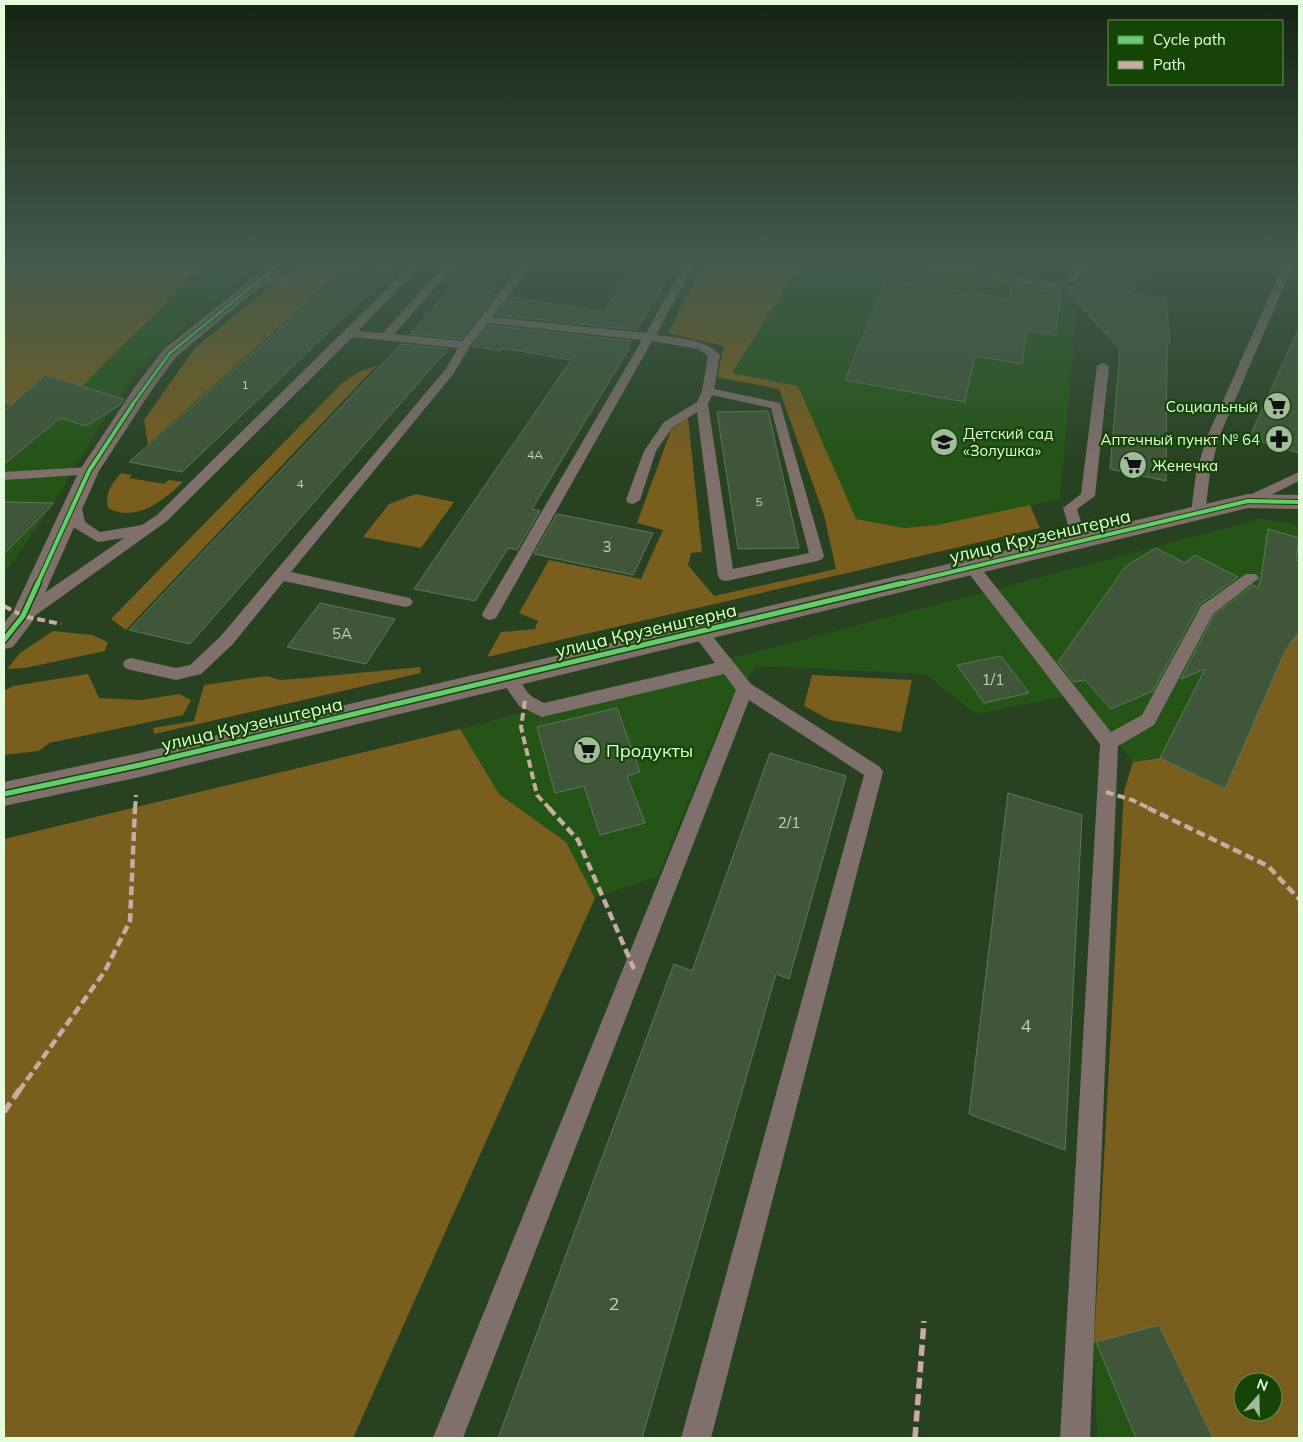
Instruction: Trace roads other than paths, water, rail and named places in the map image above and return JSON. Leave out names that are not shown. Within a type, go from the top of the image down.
[{"type":"street","points":[[4,640],[23,616],[89,471],[141,392],[170,353],[200,328]]},
{"type":"street","name":"улица Крузенштерна","points":[[4,794],[140,764],[1248,501],[1298,504]]},
{"type":"lane","points":[[23,616],[162,518],[355,328]]},
{"type":"lane","points":[[386,337],[394,328]]},
{"type":"lane","points":[[131,664],[176,674],[194,670],[226,641],[450,371],[465,345],[478,328]]},
{"type":"lane","points":[[575,328],[649,336],[701,346],[714,355],[708,391],[702,404],[726,576],[817,556],[776,406],[708,391]]},
{"type":"lane","points":[[490,614],[653,328]]},
{"type":"lane","points":[[1198,513],[1203,473],[1213,437],[1261,328]]},
{"type":"lane","points":[[350,333],[465,345]]},
{"type":"lane","points":[[1080,541],[1070,508],[1088,496],[1103,366]]},
{"type":"lane","points":[[633,500],[650,451],[668,425],[702,404]]},
{"type":"lane","points":[[4,476],[89,471]]},
{"type":"lane","points":[[1248,501],[1299,476]]},
{"type":"lane","points":[[75,502],[78,524],[98,537],[132,532],[162,518]]},
{"type":"lane","points":[[972,567],[1108,742],[1076,1438]]},
{"type":"lane","points":[[281,575],[405,602]]},
{"type":"lane","points":[[1108,742],[1148,720],[1207,610],[1251,578]]},
{"type":"lane","points":[[696,1438],[874,772],[745,690],[699,632]]},
{"type":"lane","points":[[507,677],[525,701],[542,710],[726,667]]},
{"type":"lane","points":[[448,1438],[745,690]]},
{"type":"place","name":"Социальный","points":[[1277,406]]},
{"type":"place","name":"Аптечный пункт № 64","points":[[1279,439]]},
{"type":"place","name":"Детский сад «Золушка»","points":[[944,442]]},
{"type":"place","name":"Женечка","points":[[1133,465]]},
{"type":"place","name":"Продукты","points":[[587,750]]}]
